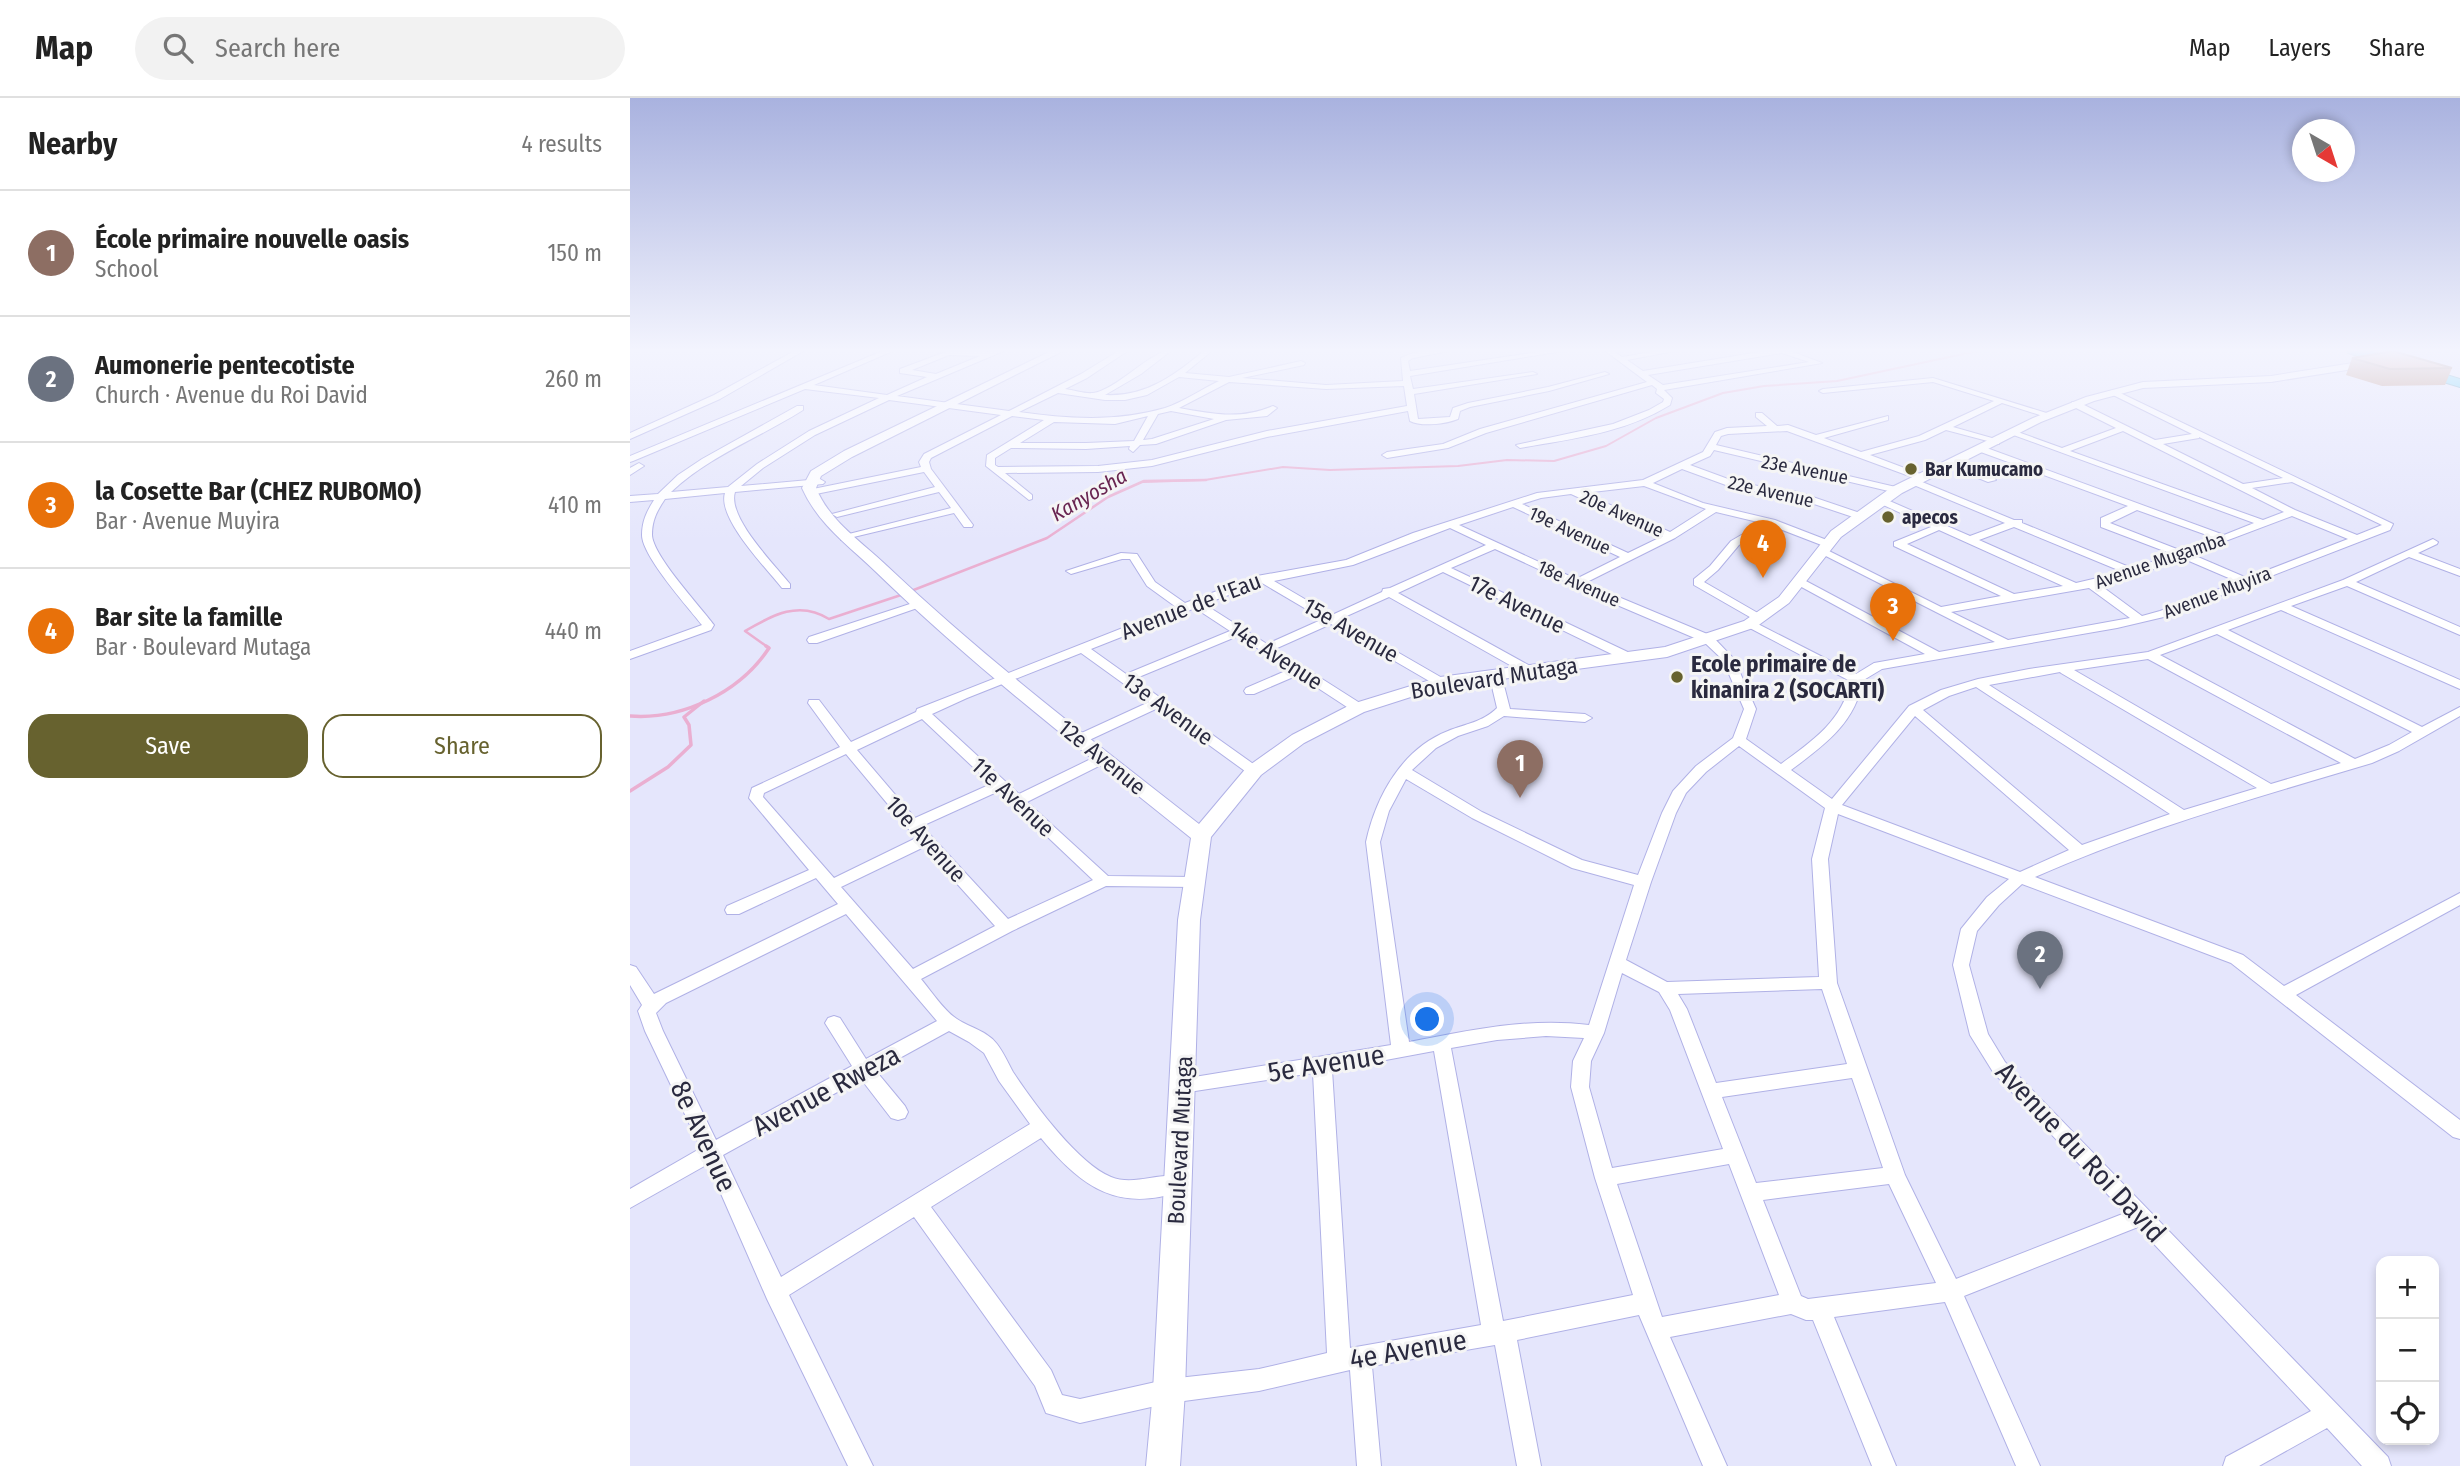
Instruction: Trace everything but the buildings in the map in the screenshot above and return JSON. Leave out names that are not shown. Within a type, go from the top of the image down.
[{"type":"street","points":[[630,436],[681,414]]},
{"type":"street","points":[[633,466],[744,414]]},
{"type":"street","points":[[630,655],[707,628],[647,539],[648,520],[658,497],[716,455],[769,429],[791,414]]},
{"type":"street","points":[[786,586],[736,523],[728,499],[731,490],[760,466],[812,433],[852,414]]},
{"type":"street","points":[[815,487],[828,465],[937,414]]},
{"type":"street","points":[[968,525],[926,469],[924,462],[927,456],[937,449],[1009,414],[1052,419],[1115,421],[1154,414]]},
{"type":"street","points":[[1125,466],[1154,414]]},
{"type":"street","points":[[1199,414],[1224,418],[1264,414]]},
{"type":"street","points":[[996,470],[1068,470],[1125,466],[1163,460],[1279,432],[1379,414]]},
{"type":"street","points":[[1412,414],[1414,421],[1417,422],[1446,421],[1455,417],[1455,414]]},
{"type":"street","points":[[1387,455],[1445,446],[1483,431],[1545,414]]},
{"type":"street","points":[[1520,445],[1575,435],[1646,414]]},
{"type":"street","points":[[1861,455],[1922,438],[1975,414]]},
{"type":"street","points":[[2095,414],[2292,512],[2357,538]]},
{"type":"street","name":"Avenue Muyira","points":[[1856,679],[1878,666],[2164,614],[2388,524],[2156,414]]},
{"type":"street","points":[[1759,415],[1774,428]]},
{"type":"street","name":"Boulevard Mutaga","points":[[1163,1466],[1169,1391],[1189,920],[1201,836],[1254,771],[1298,739],[1358,708],[1440,682],[1667,652],[1755,621],[1784,600],[1826,548],[1859,516],[1916,479],[2049,415]]},
{"type":"street","points":[[1007,445],[1136,443],[1162,440],[1224,418]]},
{"type":"street","points":[[1816,438],[1885,418]]},
{"type":"street","points":[[1030,496],[996,470],[989,462],[990,457],[1052,419]]},
{"type":"street","points":[[630,427],[652,427]]},
{"type":"street","name":"Avenue de l'Eau","points":[[1177,1184],[1139,1190],[1110,1187],[1077,1164],[1042,1127],[1005,1074],[992,1049],[971,1033],[949,1023],[755,795],[762,788],[922,712],[1189,605],[1261,579],[1349,563],[1450,524],[1540,495],[1645,482],[1707,454],[1718,434],[1788,428],[1861,455],[2134,573]]},
{"type":"street","points":[[1948,428],[1996,442]]},
{"type":"street","points":[[2062,451],[2124,428]]},
{"type":"street","points":[[1186,432],[1218,447]]},
{"type":"street","points":[[2012,433],[2264,524]]},
{"type":"street","points":[[2154,443],[2199,435]]},
{"type":"street","name":"23e Avenue","points":[[1713,447],[1754,460],[1839,475],[1897,490]]},
{"type":"street","points":[[1981,449],[2224,538]]},
{"type":"street","points":[[1949,463],[1991,480]]},
{"type":"street","name":"22e Avenue","points":[[1683,466],[1737,486],[1798,495],[1859,516]]},
{"type":"street","points":[[630,499],[731,490],[815,487],[926,469]]},
{"type":"street","points":[[2243,487],[2293,479]]},
{"type":"street","points":[[2128,484],[2140,480]]},
{"type":"street","points":[[1645,482],[1713,509],[1771,522],[1826,548],[2005,643]]},
{"type":"street","points":[[815,487],[837,514],[851,539]]},
{"type":"street","points":[[815,487],[851,539],[894,583]]},
{"type":"street","points":[[837,514],[940,489]]},
{"type":"street","points":[[2104,494],[2116,489]]},
{"type":"street","name":"20e Avenue","points":[[1572,491],[1671,536]]},
{"type":"street","points":[[1882,501],[1973,539],[2075,587]]},
{"type":"street","name":"19e Avenue","points":[[1512,503],[1628,557]]},
{"type":"street","points":[[2137,506],[2105,520],[2105,525],[2245,582]]},
{"type":"street","points":[[1576,583],[1671,536],[1713,509]]},
{"type":"street","points":[[851,539],[956,510]]},
{"type":"street","name":"Avenue Mugamba","points":[[1941,610],[2091,584],[2134,573],[2292,512]]},
{"type":"street","points":[[1771,522],[1735,543],[1714,568],[1698,581],[1699,584],[1755,621],[1856,679],[1856,689],[1844,712],[1823,739],[1782,771]]},
{"type":"street","points":[[1973,539],[2018,522]]},
{"type":"street","name":"18e Avenue","points":[[1450,524],[1576,583],[1708,639]]},
{"type":"street","points":[[1941,526],[1898,544],[2012,597]]},
{"type":"street","points":[[2028,1466],[1951,1291],[1895,1175],[1828,983],[1819,859],[1833,807],[1892,740],[1914,709],[1945,693],[1978,683],[2150,655],[2347,582],[2433,542]]},
{"type":"street","points":[[1266,649],[1387,591],[1494,545]]},
{"type":"street","points":[[2411,554],[2460,573]]},
{"type":"street","name":"14e Avenue","points":[[1071,571],[1122,556],[1133,556],[1152,584],[1239,631],[1358,708]]},
{"type":"street","name":"17e Avenue","points":[[1442,568],[1630,658]]},
{"type":"street","name":"15e Avenue","points":[[1261,579],[1440,682]]},
{"type":"street","points":[[1800,582],[1937,656]]},
{"type":"street","points":[[2347,582],[2460,631]]},
{"type":"street","name":"12e Avenue","points":[[894,583],[1004,679],[1201,836]]},
{"type":"street","points":[[2091,584],[2140,620]]},
{"type":"street","points":[[1387,591],[1528,670]]},
{"type":"street","points":[[813,640],[918,603]]},
{"type":"street","points":[[2283,607],[2460,685]]},
{"type":"street","points":[[1127,678],[1239,631]]},
{"type":"street","points":[[2220,631],[2422,732]]},
{"type":"street","points":[[1708,639],[1728,659],[1750,709],[1739,740],[1701,769],[1680,791],[1643,881],[1619,964],[1595,1033],[1582,1061],[1580,1087],[1605,1178],[1645,1303],[1715,1466]]},
{"type":"street","name":"13e Avenue","points":[[1082,648],[1254,771]]},
{"type":"street","points":[[2150,655],[2354,764]]},
{"type":"street","points":[[1250,691],[1299,670]]},
{"type":"street","points":[[2064,670],[2267,788]]},
{"type":"street","points":[[1401,1051],[1373,842],[1377,818],[1386,797],[1405,772],[1444,737],[1481,726],[1502,712],[1504,709],[1494,674]]},
{"type":"street","points":[[1978,683],[2182,815]]},
{"type":"street","points":[[1080,739],[1160,702]]},
{"type":"street","name":"10e Avenue","points":[[814,703],[911,825],[1006,927]]},
{"type":"street","points":[[1914,709],[2080,851]]},
{"type":"street","name":"Avenue du Roi David","points":[[2379,1466],[1998,1067],[1979,1035],[1961,965],[1969,929],[1993,901],[2019,877],[2080,851],[2182,815],[2354,764],[2394,748],[2460,710]]},
{"type":"street","name":"11e Avenue","points":[[922,712],[1104,881]]},
{"type":"street","points":[[1502,712],[1585,718]]},
{"type":"street","points":[[1739,740],[1833,807],[2159,927],[2237,959],[2460,1130]]},
{"type":"street","points":[[1017,800],[1104,758]]},
{"type":"street","points":[[1405,772],[1477,815],[1577,864],[1643,881]]},
{"type":"street","points":[[911,825],[1000,785]]},
{"type":"street","points":[[831,886],[925,840]]},
{"type":"street","points":[[733,910],[819,871]]},
{"type":"street","points":[[909,978],[1006,927],[1104,881],[1194,882]]},
{"type":"street","points":[[2284,995],[2460,898]]},
{"type":"street","points":[[630,971],[651,1004],[848,906]]},
{"type":"street","points":[[1619,964],[1665,988],[1828,983]]},
{"type":"street","points":[[1665,988],[1678,1009],[1793,1303]]},
{"type":"street","name":"8e Avenue","points":[[651,1004],[647,1011],[654,1031],[714,1152],[815,1378],[861,1466]]},
{"type":"street","points":[[834,1023],[864,1070],[898,1112]]},
{"type":"street","name":"Avenue Rweza","points":[[630,1199],[949,1023]]},
{"type":"street","name":"5e Avenue","points":[[1182,1086],[1401,1051],[1441,1041],[1564,1027],[1595,1033]]},
{"type":"street","points":[[1441,1041],[1499,1333],[1529,1466]]},
{"type":"street","points":[[1322,1064],[1350,1359],[1369,1466]]},
{"type":"street","points":[[1711,1091],[1859,1070]]},
{"type":"street","points":[[775,1292],[1042,1127]]},
{"type":"street","points":[[1605,1178],[1735,1155]]},
{"type":"street","points":[[1750,1193],[1895,1175]]},
{"type":"street","name":"4e Avenue","points":[[918,1204],[1043,1378],[1054,1405],[1080,1411],[1169,1391],[1259,1380],[1350,1359],[1499,1333],[1645,1303]]},
{"type":"street","points":[[1655,1329],[1793,1303],[1806,1310],[1820,1310],[1951,1291],[2139,1217]]},
{"type":"street","points":[[1820,1310],[1884,1466]]},
{"type":"street","points":[[2235,1466],[2329,1414]]},
{"type":"waterway","name":"Kanyosha","points":[[1204,480],[1283,467],[1330,470],[1458,466],[1507,460],[1554,461],[1606,446],[1667,414]]},
{"type":"waterway","name":"Kanyosha","points":[[911,591],[1047,538],[1108,497],[1144,481],[1204,480]]},
{"type":"waterway","name":"Kanyosha","points":[[1143,482],[1204,480]]},
{"type":"waterway","name":"Kanyosha","points":[[769,648],[745,631],[786,612],[807,611],[829,619],[904,594]]},
{"type":"waterway","name":"Kanyosha","points":[[702,703],[742,678],[769,648]]},
{"type":"waterway","name":"Kanyosha","points":[[630,716],[670,713],[702,703]]},
{"type":"waterway","points":[[630,791],[668,767],[691,745],[689,725],[684,717],[702,703]]},
{"type":"place","name":"Bar Kumucamo","points":[[1911,469]]},
{"type":"place","name":"apecos","points":[[1888,517]]},
{"type":"place","name":"Bar site la famille","points":[[1763,578]]},
{"type":"place","name":"la Cosette Bar (CHEZ RUBOMO)","points":[[1893,641]]},
{"type":"place","name":"Ecole primaire de kinanira 2 (SOCARTI)","points":[[1677,677]]},
{"type":"place","name":"École primaire nouvelle oasis","points":[[1520,798]]},
{"type":"place","name":"Aumonerie pentecotiste","points":[[2040,989]]}]
